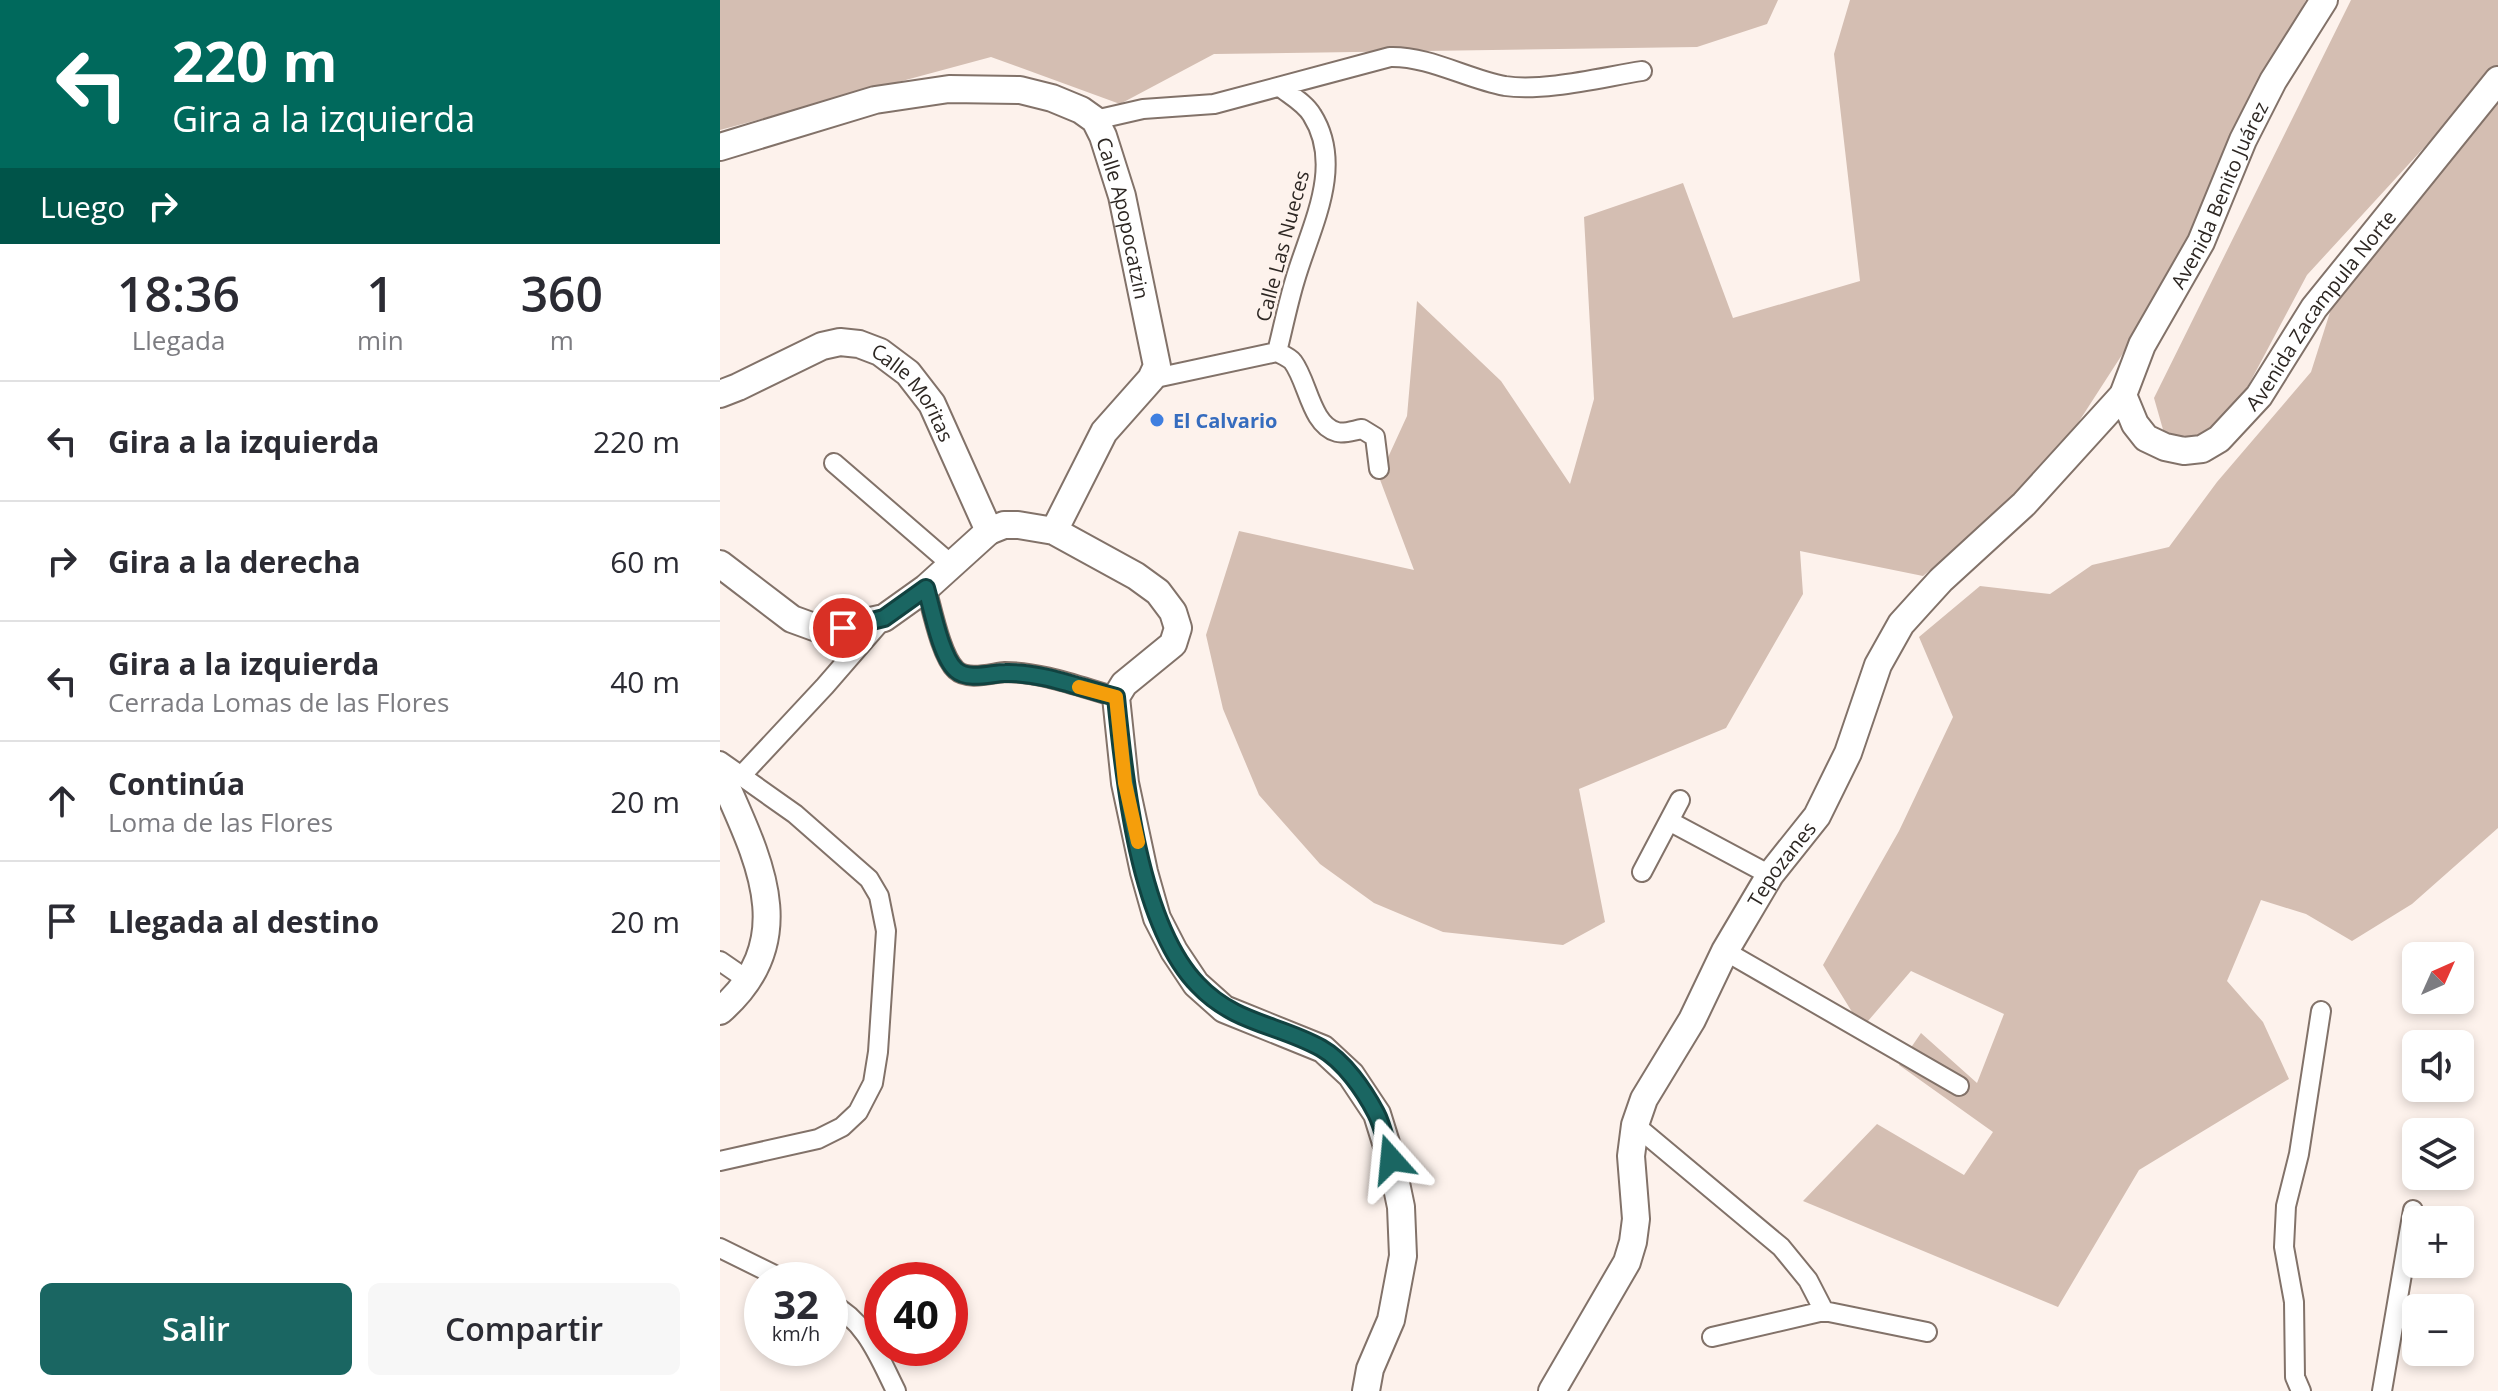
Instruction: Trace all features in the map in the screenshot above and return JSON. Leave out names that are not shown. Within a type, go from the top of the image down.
[{"type":"main road","name":"Avenida Benito Juárez","points":[[2123,395],[2142,345],[2201,242],[2243,140],[2273,81],[2324,0]]},
{"type":"main road","name":"Avenida Zacampula Norte","points":[[2123,395],[2135,424],[2146,438],[2165,447],[2184,451],[2202,449],[2219,439],[2259,396],[2314,308],[2498,80]]},
{"type":"main road","name":"Calle Apopocatzin","points":[[720,147],[875,100],[949,89],[1020,90],[1081,110],[1095,120],[1103,136],[1122,196],[1157,366],[1151,379]]},
{"type":"main road","name":"Calle Moritas","points":[[720,394],[822,346],[840,342],[859,344],[880,352],[908,373],[932,404],[989,531]]},
{"type":"main road","points":[[1054,531],[1104,432],[1151,379]]},
{"type":"main road","name":"Tepozanes","points":[[1552,1391],[1627,1262],[1636,1219],[1631,1156],[1635,1125],[1644,1099],[1692,1020],[1725,951],[1770,875],[1817,816],[1848,753],[1878,665],[1901,624],[1941,580],[2024,504],[2123,395]]},
{"type":"main road","points":[[720,564],[803,625],[825,631],[884,618],[926,588],[989,531],[1004,525],[1054,531],[1136,576],[1158,592],[1173,612],[1178,628],[1173,644],[1142,667],[1124,684],[1116,697],[1125,783],[1144,872],[1157,918],[1196,984],[1224,1009],[1323,1049],[1351,1075],[1377,1114],[1401,1207],[1403,1256],[1391,1320],[1370,1369],[1366,1391]]},
{"type":"main road","points":[[720,1011],[736,998],[749,981],[758,963],[767,929],[759,862],[730,774]]},
{"type":"street","points":[[1095,120],[1143,109],[1214,104],[1390,57],[1417,60],[1510,87],[1543,86],[1642,71]]},
{"type":"street","name":"Calle Las Nueces","points":[[1280,87],[1313,115],[1326,152],[1325,185],[1294,282],[1277,352],[1291,359],[1301,375],[1319,420],[1327,427],[1339,433],[1362,429],[1375,437],[1379,469]]},
{"type":"street","points":[[1151,379],[1277,352]]},
{"type":"street","points":[[834,463],[952,565]]},
{"type":"street","points":[[926,588],[947,658],[964,675],[1032,674],[1116,697]]},
{"type":"street","points":[[730,774],[825,686],[884,618]]},
{"type":"street","points":[[720,761],[730,774],[795,814],[869,879],[879,896],[886,931],[876,1067],[873,1083],[858,1112],[842,1127],[818,1139],[720,1161]]},
{"type":"street","points":[[1642,872],[1680,800]]},
{"type":"street","points":[[1669,821],[1770,875]]},
{"type":"street","points":[[1725,951],[1959,1086]]},
{"type":"street","points":[[720,961],[749,981]]},
{"type":"street","points":[[2301,1391],[2295,1377],[2294,1302],[2284,1247],[2286,1206],[2299,1154],[2321,1011]]},
{"type":"street","points":[[1635,1125],[1781,1247],[1808,1280],[1824,1311]]},
{"type":"street","points":[[720,1248],[748,1262]]},
{"type":"street","points":[[2382,1391],[2402,1274]]},
{"type":"street","points":[[1712,1337],[1824,1311],[1927,1332]]},
{"type":"street","points":[[848,1314],[865,1331],[896,1391]]},
{"type":"shaded area","points":[[720,0],[1778,0],[1767,24],[1697,47],[1214,54],[1120,104],[991,57],[720,130]]},
{"type":"shaded area","points":[[1850,0],[2306,0],[2259,90],[2200,234],[2045,474],[1923,576],[1800,551],[1803,594],[1726,728],[1579,789],[1605,922],[1563,945],[1443,932],[1374,903],[1320,864],[1259,795],[1223,709],[1206,635],[1239,531],[1414,570],[1379,477],[1407,416],[1417,301],[1501,381],[1570,484],[1594,399],[1584,217],[1683,183],[1733,318],[1860,281],[1834,54]]},
{"type":"shaded area","points":[[2351,0],[2498,0],[2498,67],[2307,275],[2239,403],[2172,461],[2154,398]]},
{"type":"shaded area","points":[[2498,87],[2498,828],[2412,904],[2352,941],[2306,914],[2261,900],[2227,981],[2263,1022],[2289,1079],[2139,1170],[2058,1307],[1803,1201],[1877,1124],[1964,1175],[1993,1132],[1899,1065],[1921,1033],[1977,1083],[2004,1014],[1911,971],[1862,1028],[1823,965],[1899,831],[1953,717],[1919,637],[1980,586],[2050,594],[2092,565],[2169,547],[2217,482],[2311,372],[2352,243]]},
{"type":"slow traffic","points":[[1079,687],[1116,697],[1125,783],[1138,842]]},
{"type":"place","name":"El Calvario","points":[[1157,420]]},
{"type":"route","points":[[843,628],[884,618],[926,588],[947,658],[964,675],[1032,674],[1116,697],[1125,783],[1144,872],[1157,918],[1174,951],[1196,984],[1224,1009],[1323,1049],[1351,1075],[1377,1114],[1391,1159]]}]
